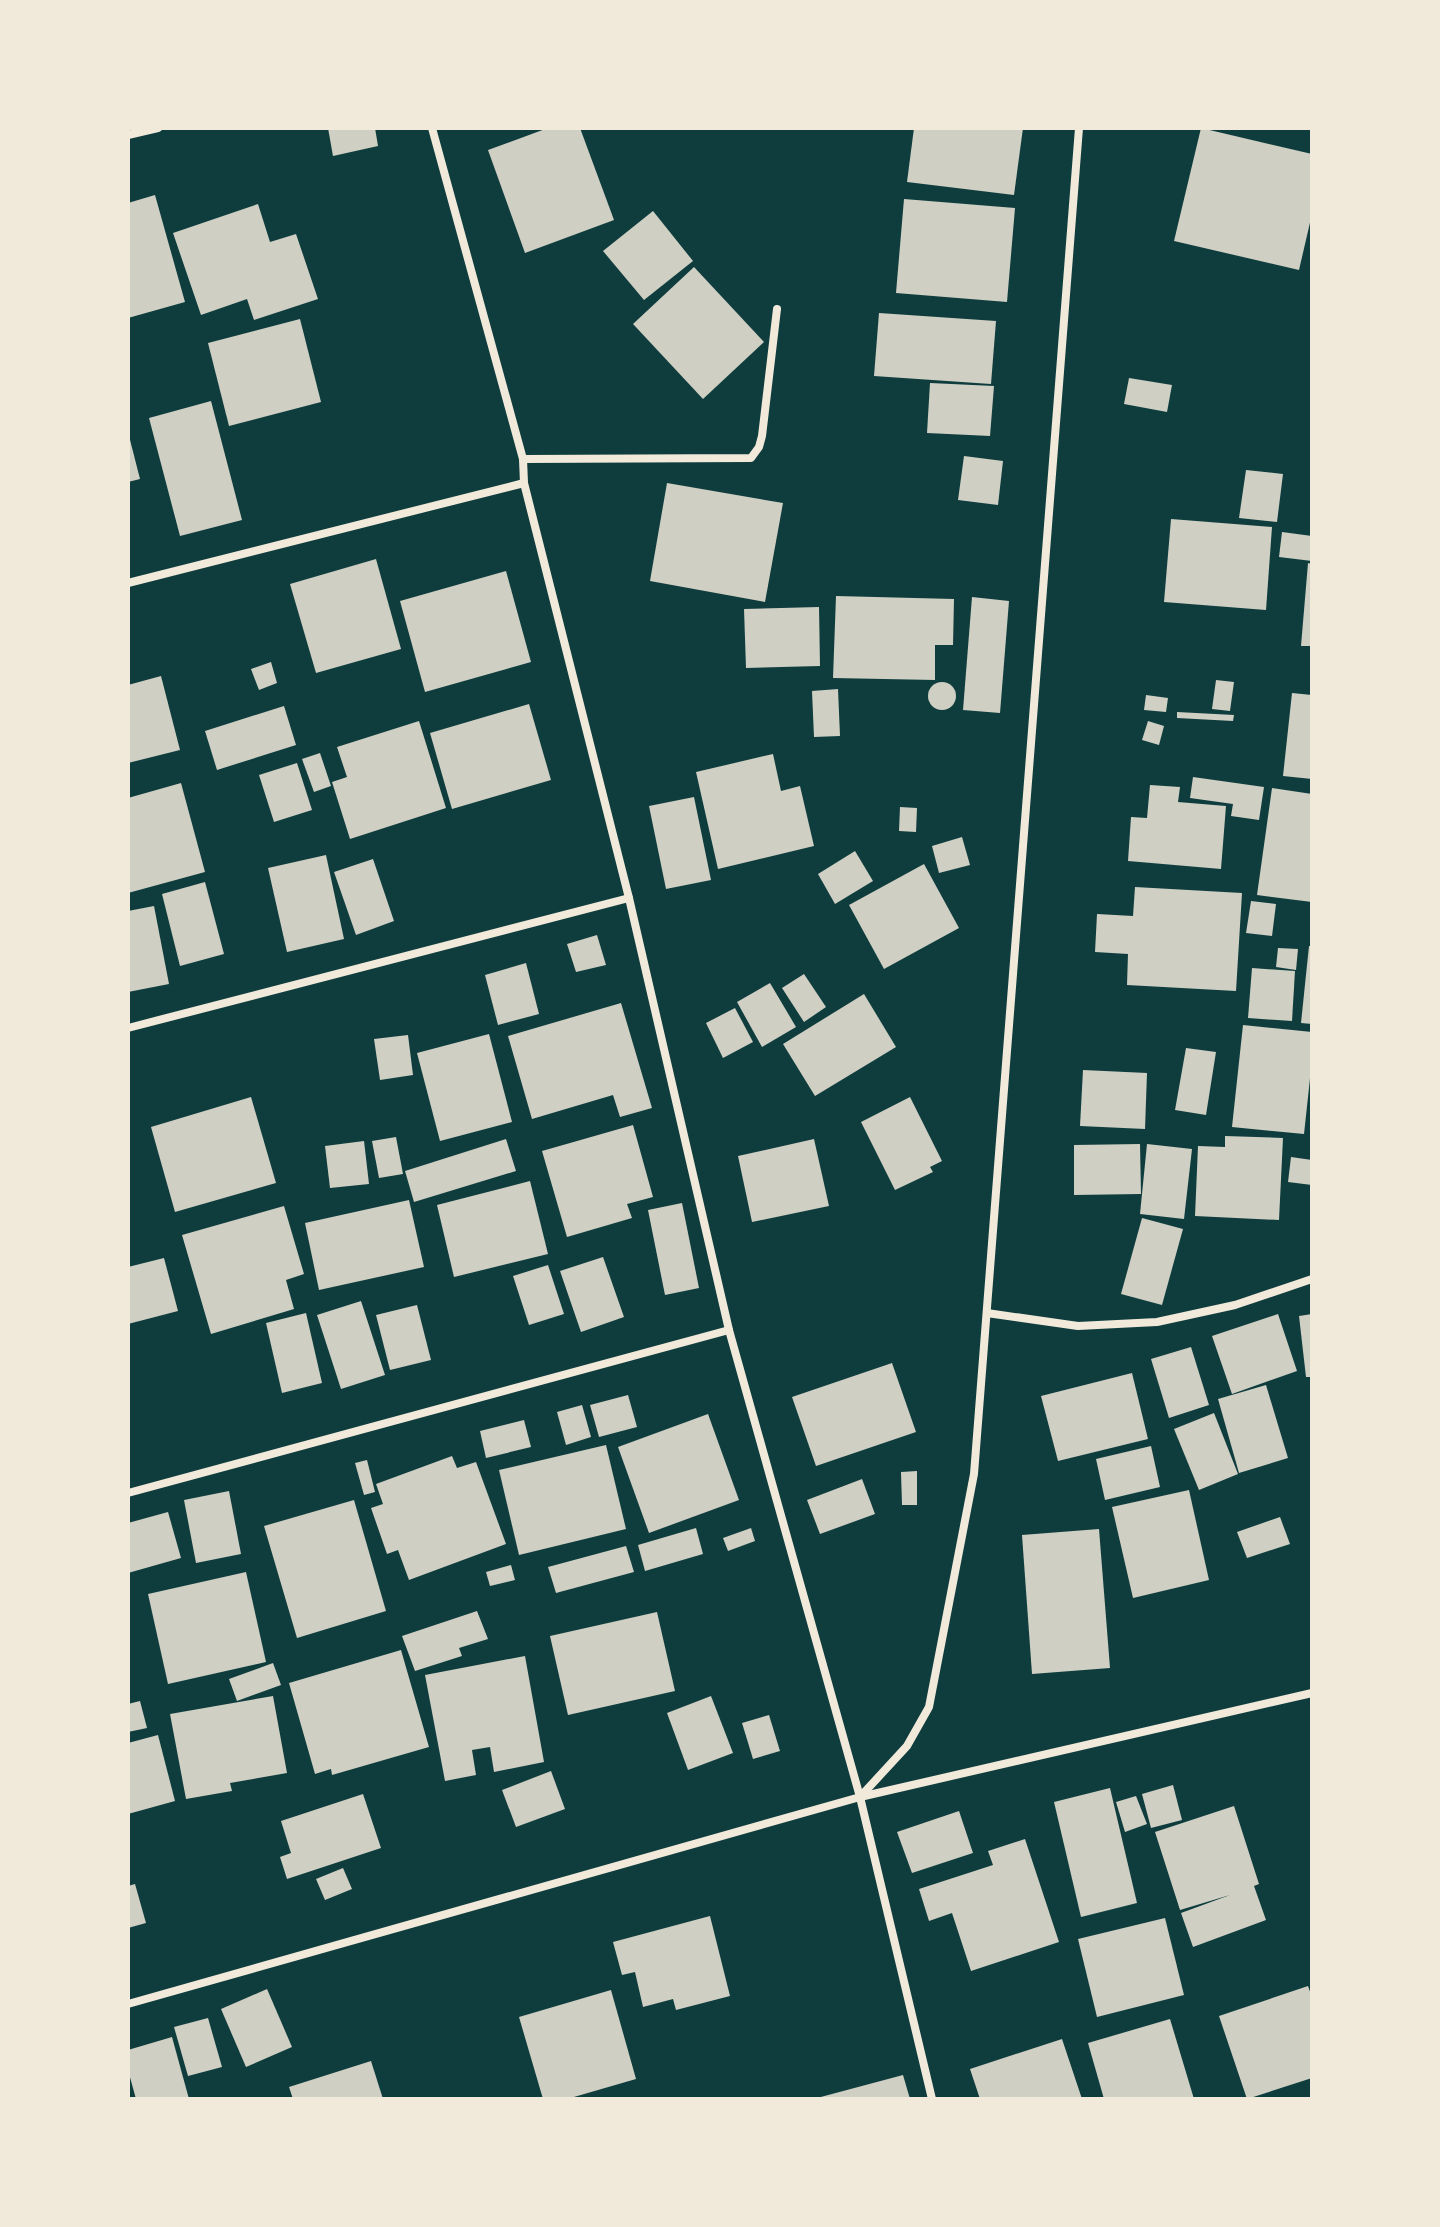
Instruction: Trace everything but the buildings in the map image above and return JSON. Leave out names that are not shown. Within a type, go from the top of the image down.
[{"type":"street","points":[[128,135],[158,128]]},
{"type":"street","points":[[432,128],[523,459],[524,483],[629,898],[729,1330],[860,1797],[932,2099]]},
{"type":"street","points":[[860,1797],[907,1746],[929,1707],[974,1474],[1079,128]]},
{"type":"street","points":[[523,459],[751,458],[762,436],[777,309]]},
{"type":"street","points":[[128,583],[524,483]]},
{"type":"street","points":[[128,1028],[629,898]]},
{"type":"street","points":[[987,1313],[1078,1326],[1157,1322],[1235,1305],[1312,1279]]},
{"type":"street","points":[[128,1493],[729,1330]]},
{"type":"street","points":[[128,2004],[860,1797],[1312,1693]]}]
